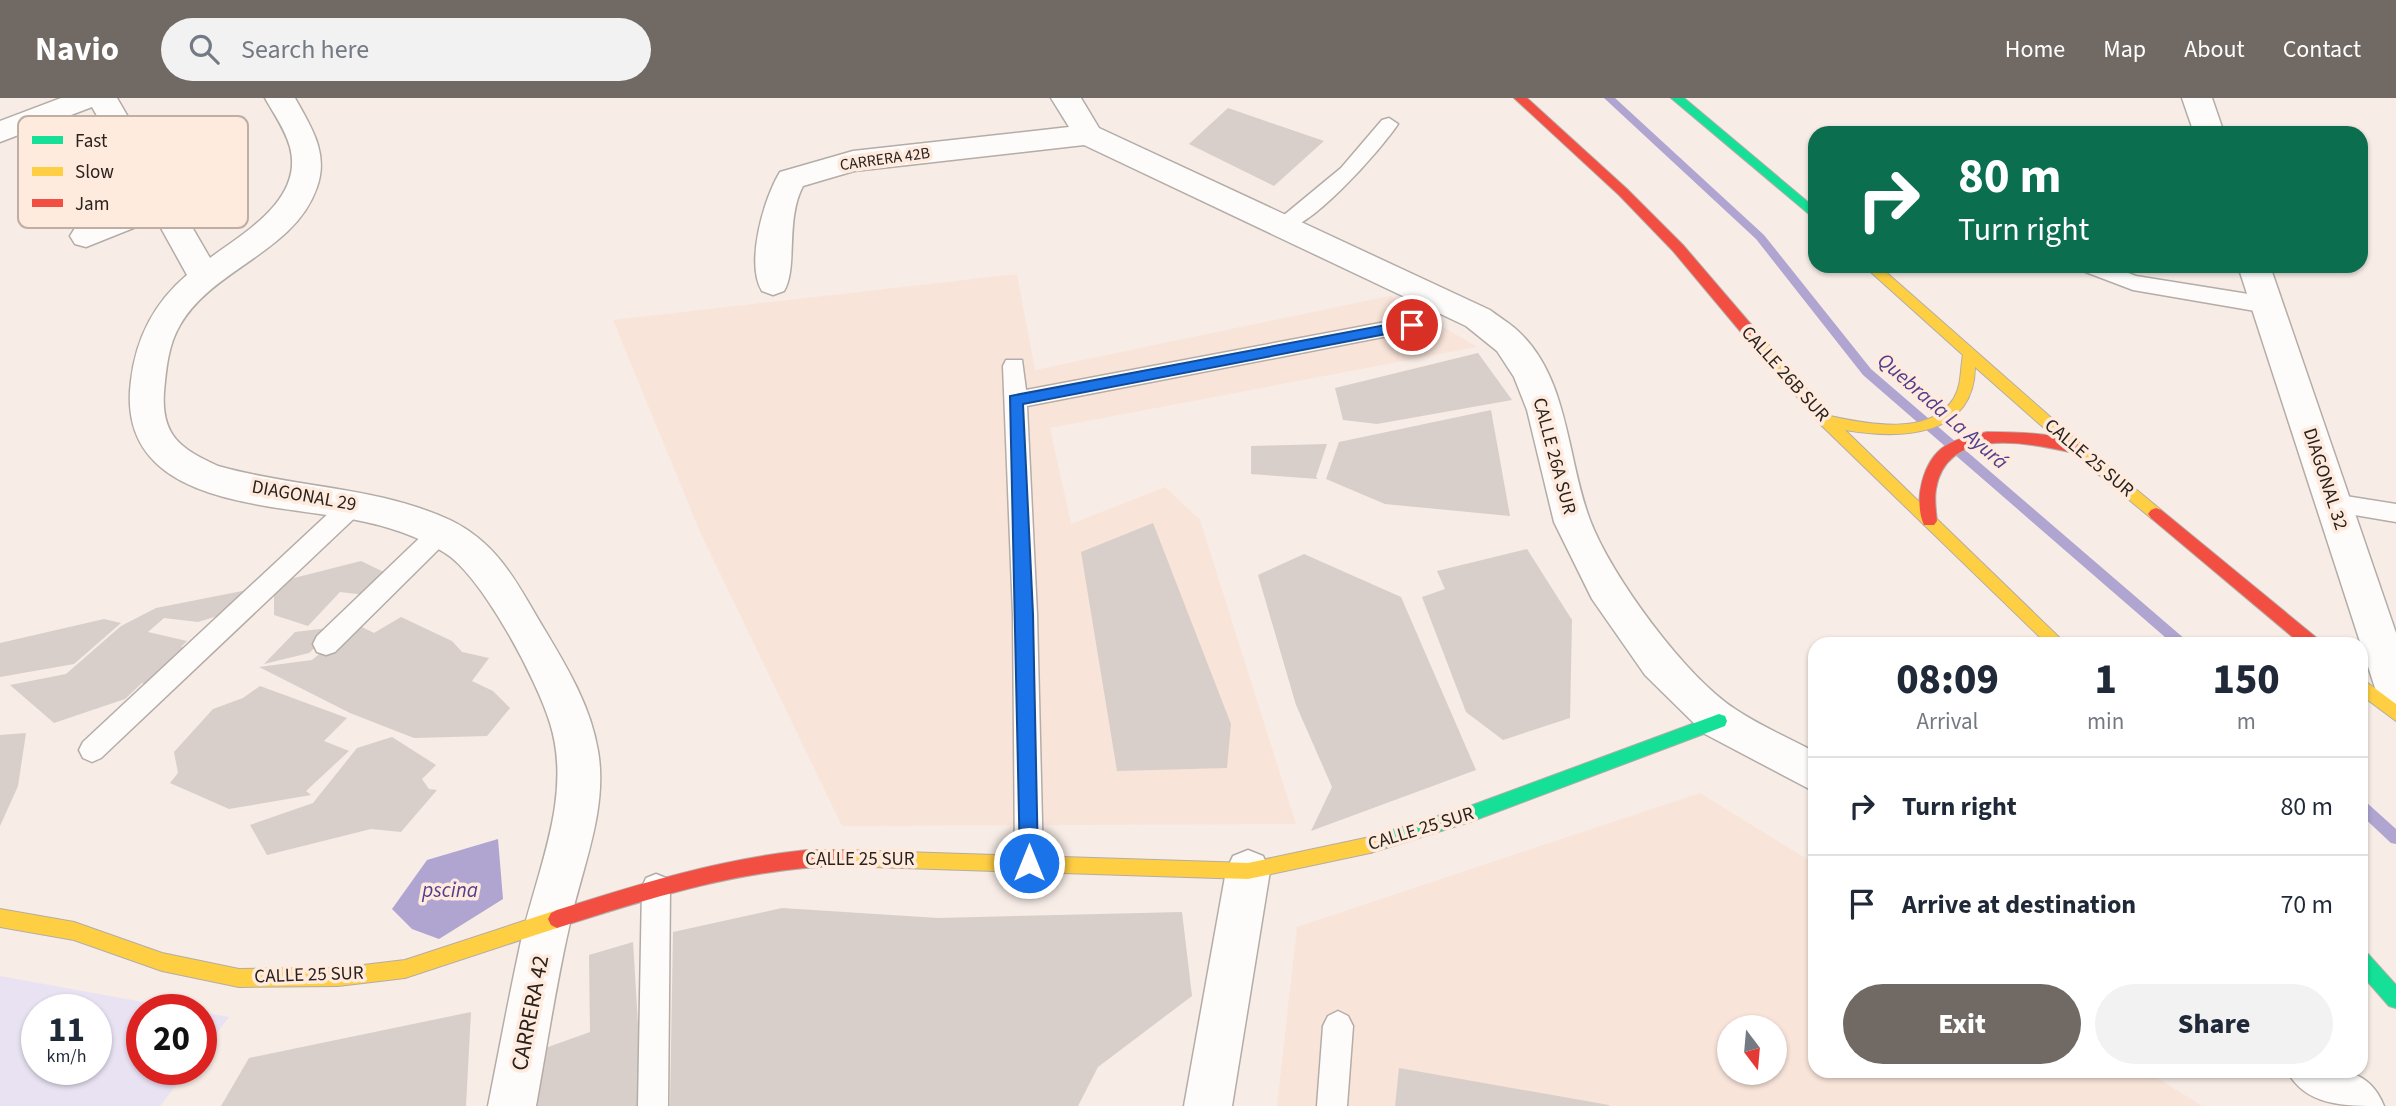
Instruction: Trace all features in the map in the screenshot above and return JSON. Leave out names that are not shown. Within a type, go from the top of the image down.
[{"type":"main road","name":"CALLE 26B SUR","points":[[1520,98],[1623,192],[1678,248],[1826,421],[2051,637]]},
{"type":"main road","points":[[1677,98],[1808,209]]},
{"type":"main road","name":"CALLE 25 SUR","points":[[1879,273],[1969,356],[2075,447],[2304,637]]},
{"type":"main road","points":[[1826,421],[1860,429],[1884,431],[1907,431],[1927,426],[1944,416],[1967,384],[1969,356]]},
{"type":"main road","points":[[1929,521],[1926,496],[1930,480],[1937,460],[1954,445],[1978,437],[2006,436],[2075,447]]},
{"type":"main road","points":[[2368,691],[2396,714]]},
{"type":"main road","name":"CALLE 25 SUR","points":[[0,918],[74,931],[162,962],[239,978],[338,977],[405,969],[471,949],[548,920],[656,887],[803,857],[1248,871],[1353,850],[1470,814],[1719,720]]},
{"type":"main road","points":[[2368,968],[2396,999]]},
{"type":"street","points":[[41,116],[88,98]]},
{"type":"street","points":[[103,98],[113,116]]},
{"type":"street","name":"DIAGONAL 29","points":[[280,98],[302,138],[308,163],[303,186],[292,207],[205,278],[173,309],[153,346],[148,384],[148,426],[167,457],[206,478],[354,504],[421,522],[465,547],[500,589],[565,703],[578,755],[577,817],[548,920]]},
{"type":"street","points":[[1066,98],[1088,135]]},
{"type":"street","points":[[2197,98],[2207,126]]},
{"type":"street","points":[[0,132],[18,125]]},
{"type":"street","name":"CALLE 26A SUR","points":[[1088,135],[1285,225],[1478,318],[1510,342],[1530,374],[1544,410],[1572,523],[1606,587],[1659,663],[1719,720],[1808,770]]},
{"type":"street","name":"CARRERA 42B","points":[[773,283],[775,222],[780,195],[791,179],[853,161],[1088,135]]},
{"type":"street","points":[[86,236],[106,228]]},
{"type":"street","points":[[177,228],[205,278]]},
{"type":"street","name":"DIAGONAL 32","points":[[2256,273],[2396,691]]},
{"type":"street","points":[[1208,1106],[1248,871]]},
{"type":"street","name":"CARRERA 42","points":[[512,1106],[548,920]]},
{"type":"street","points":[[2321,1078],[2360,1106]]},
{"type":"lane","points":[[1285,225],[1348,173],[1389,124]]},
{"type":"lane","points":[[2128,275],[2267,305]]},
{"type":"lane","points":[[1016,400],[1412,325]]},
{"type":"lane","points":[[1014,366],[1025,614],[1029,863]]},
{"type":"lane","points":[[2333,503],[2396,513]]},
{"type":"lane","points":[[92,750],[354,504]]},
{"type":"lane","points":[[326,644],[440,533]]},
{"type":"lane","points":[[653,1106],[656,887]]},
{"type":"lane","points":[[1332,1106],[1338,1026]]},
{"type":"shaded area","points":[[1017,274],[1035,370],[1390,296],[1477,347],[1050,428],[1071,524],[1165,487],[1200,520],[1296,824],[842,826],[700,532],[613,320]]},
{"type":"shaded area","points":[[1700,793],[1808,860],[1808,1078],[2157,1078],[2202,1106],[1277,1106],[1297,927]]},
{"type":"shaded area","points":[[0,976],[99,994],[21,994],[21,1085],[112,1085],[112,996],[126,999],[126,1085],[176,1085],[160,1106],[0,1106]]},
{"type":"shaded area","points":[[217,1015],[229,1017],[217,1032]]},
{"type":"water","name":"pscina","points":[[498,839],[503,899],[439,939],[412,929],[392,909],[427,860]]},
{"type":"building","points":[[1228,108],[1324,141],[1274,186],[1189,144]]},
{"type":"building","points":[[1478,353],[1512,400],[1377,424],[1343,420],[1335,388]]},
{"type":"building","points":[[1491,410],[1510,516],[1385,504],[1326,479],[1339,442]]},
{"type":"building","points":[[1327,444],[1316,477],[1318,479],[1251,474],[1251,446]]},
{"type":"building","points":[[1153,523],[1231,724],[1227,768],[1117,771],[1081,552]]},
{"type":"building","points":[[1527,549],[1572,620],[1570,718],[1503,740],[1466,712],[1422,597],[1445,589],[1437,571]]},
{"type":"building","points":[[1304,554],[1401,597],[1476,770],[1311,831],[1332,787],[1296,705],[1258,575]]},
{"type":"building","points":[[361,561],[388,574],[366,595],[340,592],[308,626],[274,615],[274,593],[290,579]]},
{"type":"building","points":[[262,587],[237,610],[198,622],[164,618],[148,632],[187,641],[181,647],[194,650],[152,689],[142,683],[125,699],[54,723],[10,685],[66,674],[121,626],[156,608]]},
{"type":"building","points":[[401,617],[452,641],[462,652],[489,658],[472,681],[493,691],[510,708],[487,736],[414,738],[350,713],[259,667],[312,660],[356,624],[374,633]]},
{"type":"building","points":[[104,619],[121,623],[74,664],[0,677],[0,643]]},
{"type":"building","points":[[337,627],[309,653],[264,664],[295,632]]},
{"type":"building","points":[[260,686],[347,718],[324,741],[349,751],[306,791],[311,795],[229,809],[170,783],[178,773],[174,752],[213,709],[243,698]]},
{"type":"building","points":[[26,733],[18,786],[0,826],[0,735]]},
{"type":"building","points":[[392,737],[436,765],[422,779],[429,789],[437,790],[401,832],[371,829],[267,855],[250,825],[313,803],[357,748]]},
{"type":"building","points":[[782,908],[938,918],[1182,912],[1192,996],[1098,1067],[1078,1106],[670,1106],[673,932]]},
{"type":"building","points":[[633,942],[643,1106],[532,1106],[537,1051],[590,1032],[589,955]]},
{"type":"building","points":[[471,1012],[466,1106],[221,1106],[249,1058]]},
{"type":"building","points":[[1399,1068],[1609,1105],[1609,1106],[1395,1106]]},
{"type":"waterway","name":"Quebrada La Ayurá","points":[[1609,98],[1760,237],[1867,372],[2174,637]]},
{"type":"waterway","name":"Quebrada La Ayurá","points":[[2368,812],[2396,838]]},
{"type":"traffic: fast","points":[[1677,98],[1808,209]]},
{"type":"traffic: fast","points":[[1370,845],[1470,814],[1719,721]]},
{"type":"traffic: fast","points":[[2368,968],[2396,999]]},
{"type":"traffic: slow","points":[[1879,273],[2075,447],[2156,514]]},
{"type":"traffic: slow","points":[[1750,333],[1826,421],[2051,637]]},
{"type":"traffic: slow","points":[[1826,421],[1864,428],[1907,429],[1945,416],[1958,403],[1967,383],[1969,356]]},
{"type":"traffic: slow","points":[[2368,691],[2396,714]]},
{"type":"traffic: slow","points":[[842,858],[1248,871],[1370,845]]},
{"type":"traffic: slow","points":[[0,918],[74,931],[162,962],[239,978],[338,977],[405,969],[557,919]]},
{"type":"traffic: jam","points":[[1520,98],[1623,192],[1678,248],[1750,333]]},
{"type":"traffic: jam","points":[[1929,521],[1928,489],[1935,467],[1948,451],[1966,442],[2010,437],[2074,447]]},
{"type":"traffic: jam","points":[[2156,514],[2304,637]]},
{"type":"traffic: jam","points":[[557,919],[661,887],[734,869],[771,862],[842,858]]},
{"type":"route","points":[[1029,863],[1025,614],[1016,400],[1412,325]]}]
